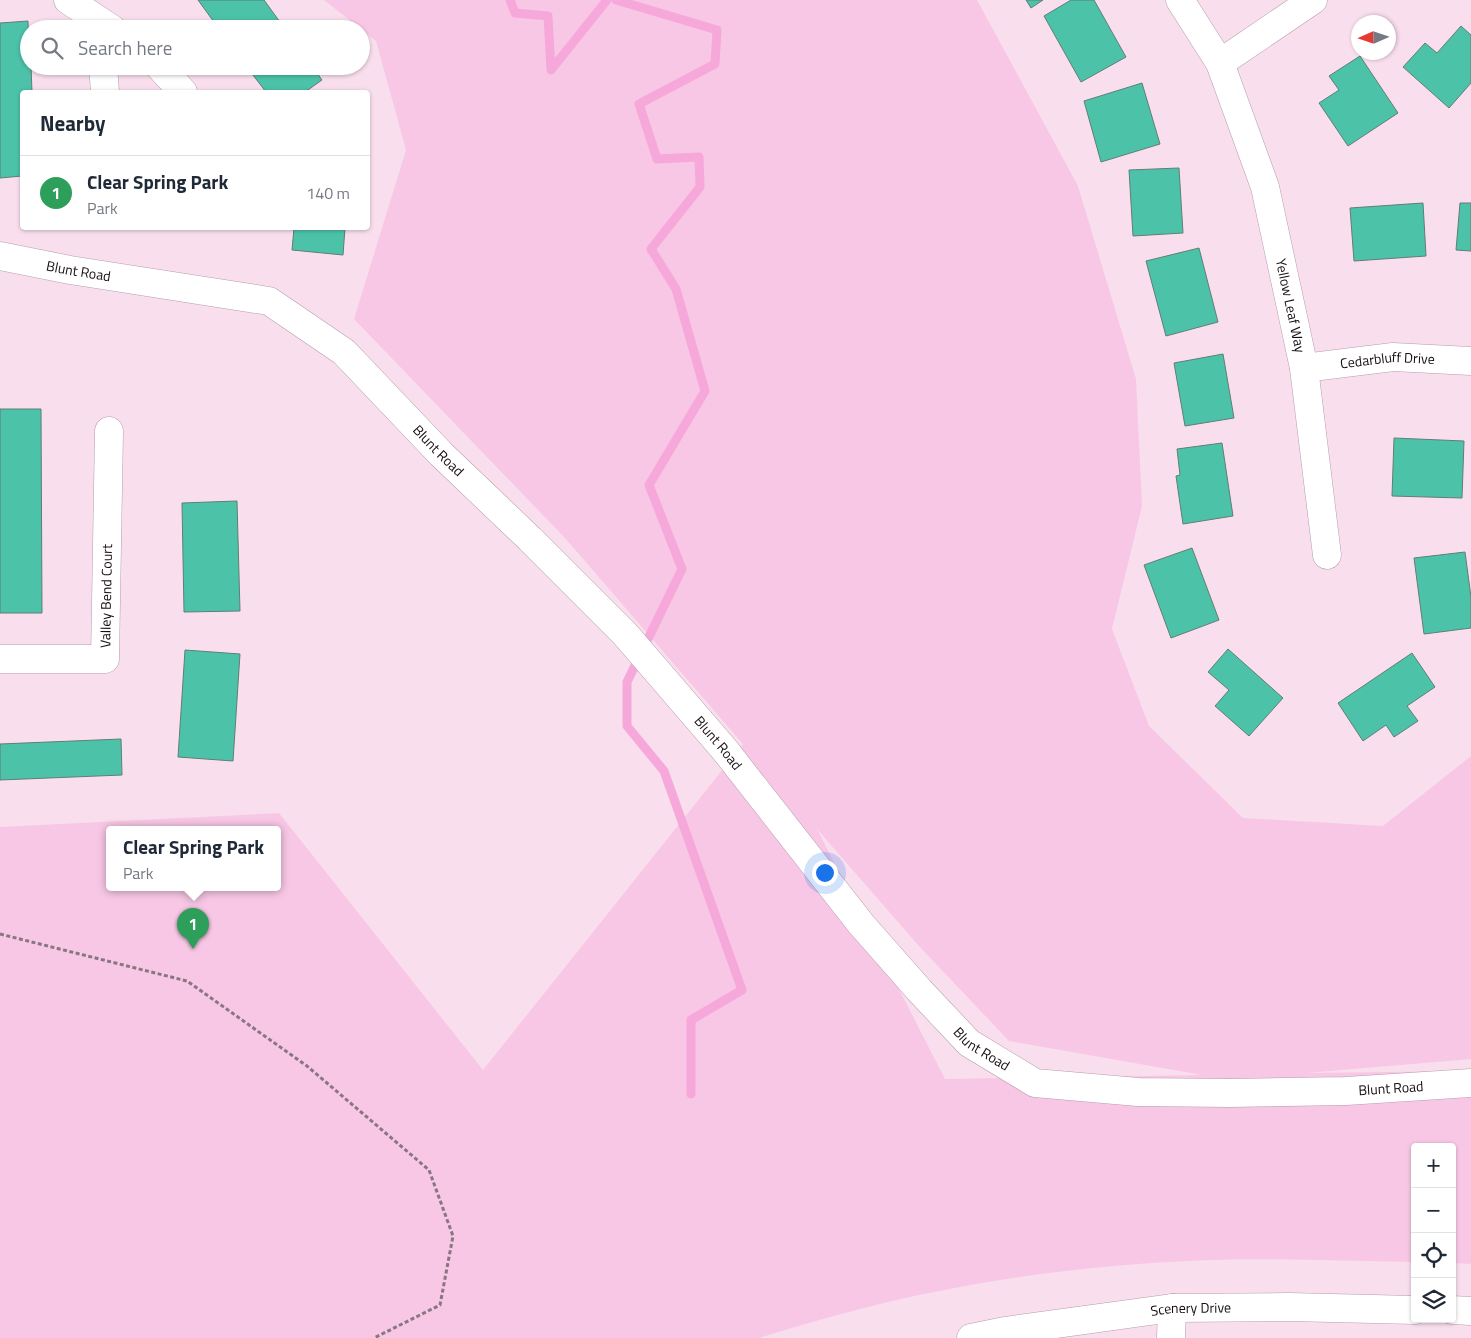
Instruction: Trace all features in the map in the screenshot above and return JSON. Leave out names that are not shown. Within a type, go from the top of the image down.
[{"type":"street","points":[[68,0],[96,20]]},
{"type":"street","name":"Yellow Leaf Way","points":[[1180,0],[1220,63],[1265,187],[1304,368],[1326,555]]},
{"type":"street","points":[[1220,63],[1313,0]]},
{"type":"street","points":[[104,75],[105,90]]},
{"type":"street","points":[[167,75],[181,90]]},
{"type":"street","name":"Blunt Road","points":[[0,256],[70,270],[269,301],[344,352],[441,454],[530,539],[627,637],[724,749],[860,924],[969,1043],[1035,1083],[1138,1092],[1230,1093],[1346,1091],[1471,1083]]},
{"type":"street","name":"Cedarbluff Drive","points":[[1304,368],[1393,357],[1471,361]]},
{"type":"street","name":"Valley Bend Court","points":[[0,659],[105,659],[109,431]]},
{"type":"street","name":"Scenery Drive","points":[[971,1338],[1005,1331],[1172,1308],[1289,1307],[1411,1310]]},
{"type":"street","points":[[1171,1338],[1172,1308]]},
{"type":"street","points":[[1456,1310],[1471,1311]]},
{"type":"path","points":[[0,934],[187,982],[307,1066],[428,1170],[453,1236],[440,1305],[374,1338]]},
{"type":"shaded area","points":[[324,0],[977,0],[1078,186],[1136,379],[1142,506],[1112,629],[1149,726],[1243,818],[1383,826],[1471,756],[1471,1059],[1307,1073],[1471,1071],[1471,1264],[1456,1263],[1456,1143],[1411,1143],[1411,1262],[1273,1259],[1216,1260],[1147,1263],[1066,1271],[1025,1276],[904,1298],[759,1338],[0,1338],[0,827],[279,813],[483,1070],[743,744],[565,538],[354,319],[406,150],[376,41],[370,36],[370,20],[349,20]],"holes":[[[817,829],[918,945],[1009,1041],[1202,1075],[945,1079]]]},
{"type":"building","points":[[198,0],[264,0],[278,20],[212,20]]},
{"type":"building","points":[[1026,0],[1043,0],[1031,8]]},
{"type":"building","points":[[1071,0],[1094,0],[1126,57],[1081,82],[1044,16]]},
{"type":"building","points":[[20,22],[20,75],[31,75],[32,90],[20,90],[20,176],[0,178],[0,23]]},
{"type":"building","points":[[1461,26],[1471,35],[1471,83],[1449,108],[1403,67],[1425,43],[1437,53]]},
{"type":"building","points":[[1354,60],[1363,60],[1398,113],[1348,146],[1319,103],[1339,90],[1329,76]]},
{"type":"building","points":[[253,75],[318,75],[322,80],[308,90],[264,90]]},
{"type":"building","points":[[1142,83],[1160,144],[1101,162],[1084,101]]},
{"type":"building","points":[[1179,168],[1183,233],[1133,236],[1129,170]]},
{"type":"building","points":[[1423,203],[1426,256],[1354,261],[1350,208]]},
{"type":"building","points":[[1460,203],[1471,203],[1471,251],[1456,250]]},
{"type":"building","points":[[294,230],[345,230],[343,255],[292,250]]},
{"type":"building","points":[[1199,248],[1218,322],[1166,336],[1146,261]]},
{"type":"building","points":[[1223,354],[1234,418],[1185,426],[1174,363]]},
{"type":"building","points":[[0,409],[41,409],[42,613],[0,613]]},
{"type":"building","points":[[1394,438],[1464,441],[1462,498],[1392,496]]},
{"type":"building","points":[[1222,443],[1233,516],[1183,524],[1176,476],[1180,475],[1177,449]]},
{"type":"building","points":[[237,501],[240,611],[184,612],[182,503]]},
{"type":"building","points":[[1192,548],[1219,620],[1171,638],[1144,565]]},
{"type":"building","points":[[1465,552],[1471,597],[1471,628],[1424,634],[1414,558]]},
{"type":"building","points":[[1228,649],[1283,698],[1249,736],[1215,706],[1229,690],[1208,672]]},
{"type":"building","points":[[185,650],[240,654],[233,761],[178,757]]},
{"type":"building","points":[[1412,653],[1435,687],[1407,706],[1418,721],[1394,737],[1386,725],[1363,741],[1338,703]]},
{"type":"building","points":[[121,739],[122,775],[0,780],[0,744]]},
{"type":"waterway","points":[[510,0],[515,13],[548,16],[551,70],[607,0]]},
{"type":"waterway","points":[[616,0],[717,30],[715,64],[639,104],[657,159],[699,157],[700,187],[651,249],[676,289],[705,391],[649,485],[682,569],[627,682],[627,726],[664,771],[742,990],[691,1020],[691,1094]]},
{"type":"place","name":"Clear Spring Park","points":[[193,949]]}]
